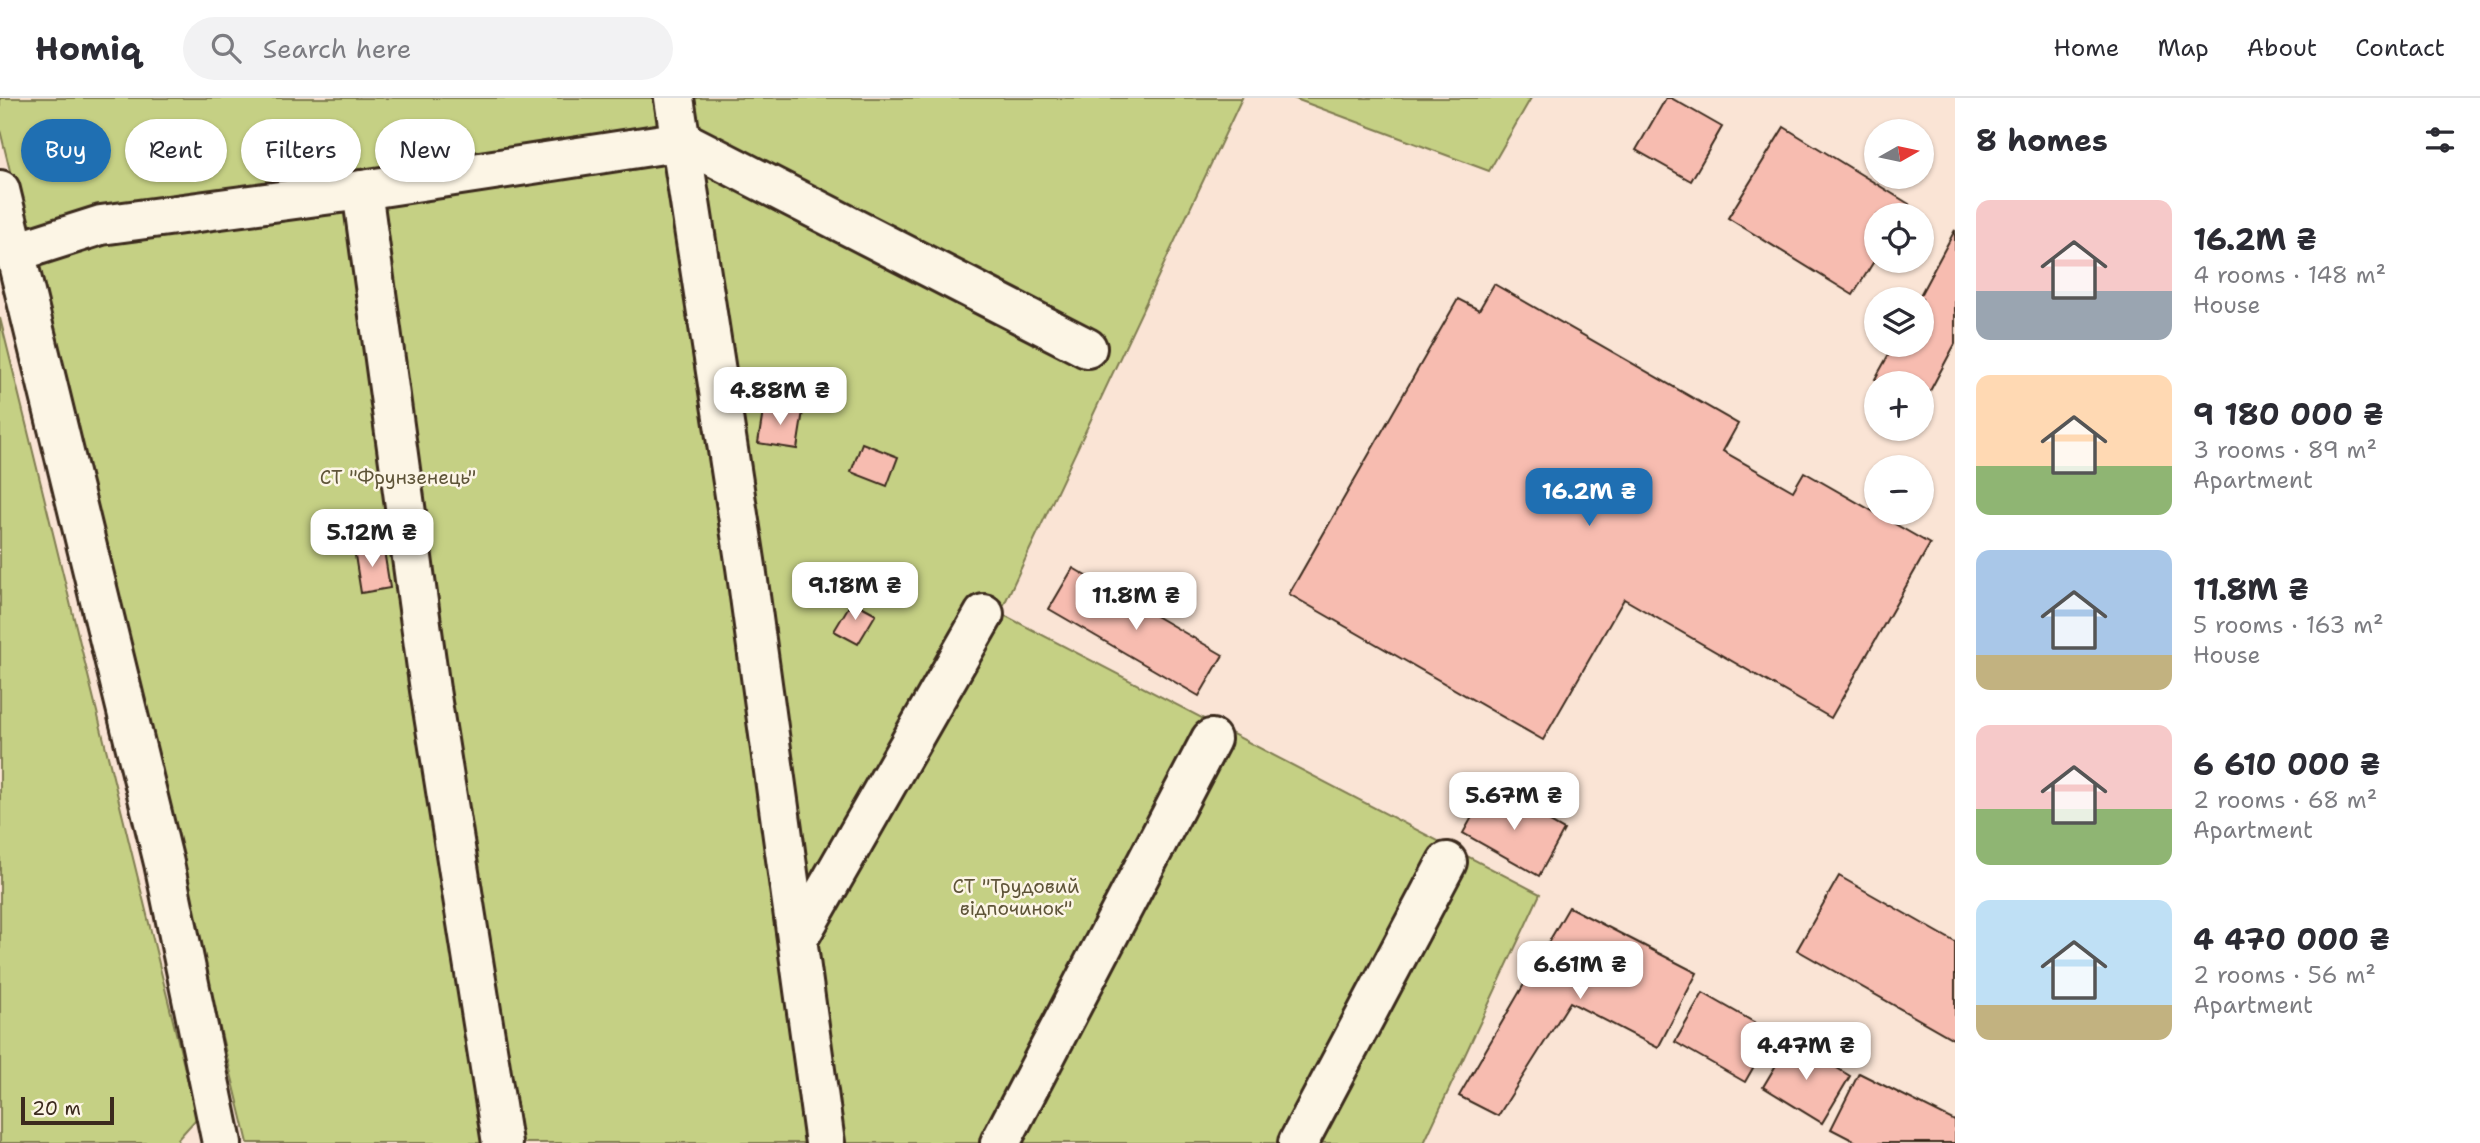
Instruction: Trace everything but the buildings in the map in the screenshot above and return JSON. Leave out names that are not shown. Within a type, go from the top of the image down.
[{"type":"street","points":[[674,98],[683,141],[825,1143]]},
{"type":"street","points":[[16,252],[101,225],[362,190],[683,141],[1087,348]]},
{"type":"street","points":[[0,190],[164,863],[222,1143]]},
{"type":"street","points":[[362,190],[430,690],[502,1143]]},
{"type":"street","points":[[798,939],[984,614]]},
{"type":"street","points":[[1000,1143],[1211,739]]},
{"type":"street","points":[[1298,1143],[1447,862]]},
{"type":"green space","points":[[0,98],[1242,98],[1000,613],[1540,894],[1424,1143],[248,1143],[0,130]]},
{"type":"green space","points":[[1293,98],[1531,98],[1489,171]]},
{"type":"green space","points":[[0,318],[197,1118],[178,1139],[179,1143],[0,1143]]},
{"type":"park label","name":"СТ \"Фрунзенець\"","points":[[398,477]]},
{"type":"park label","name":"СТ \"Трудовий відпочинок\"","points":[[1016,897]]}]
